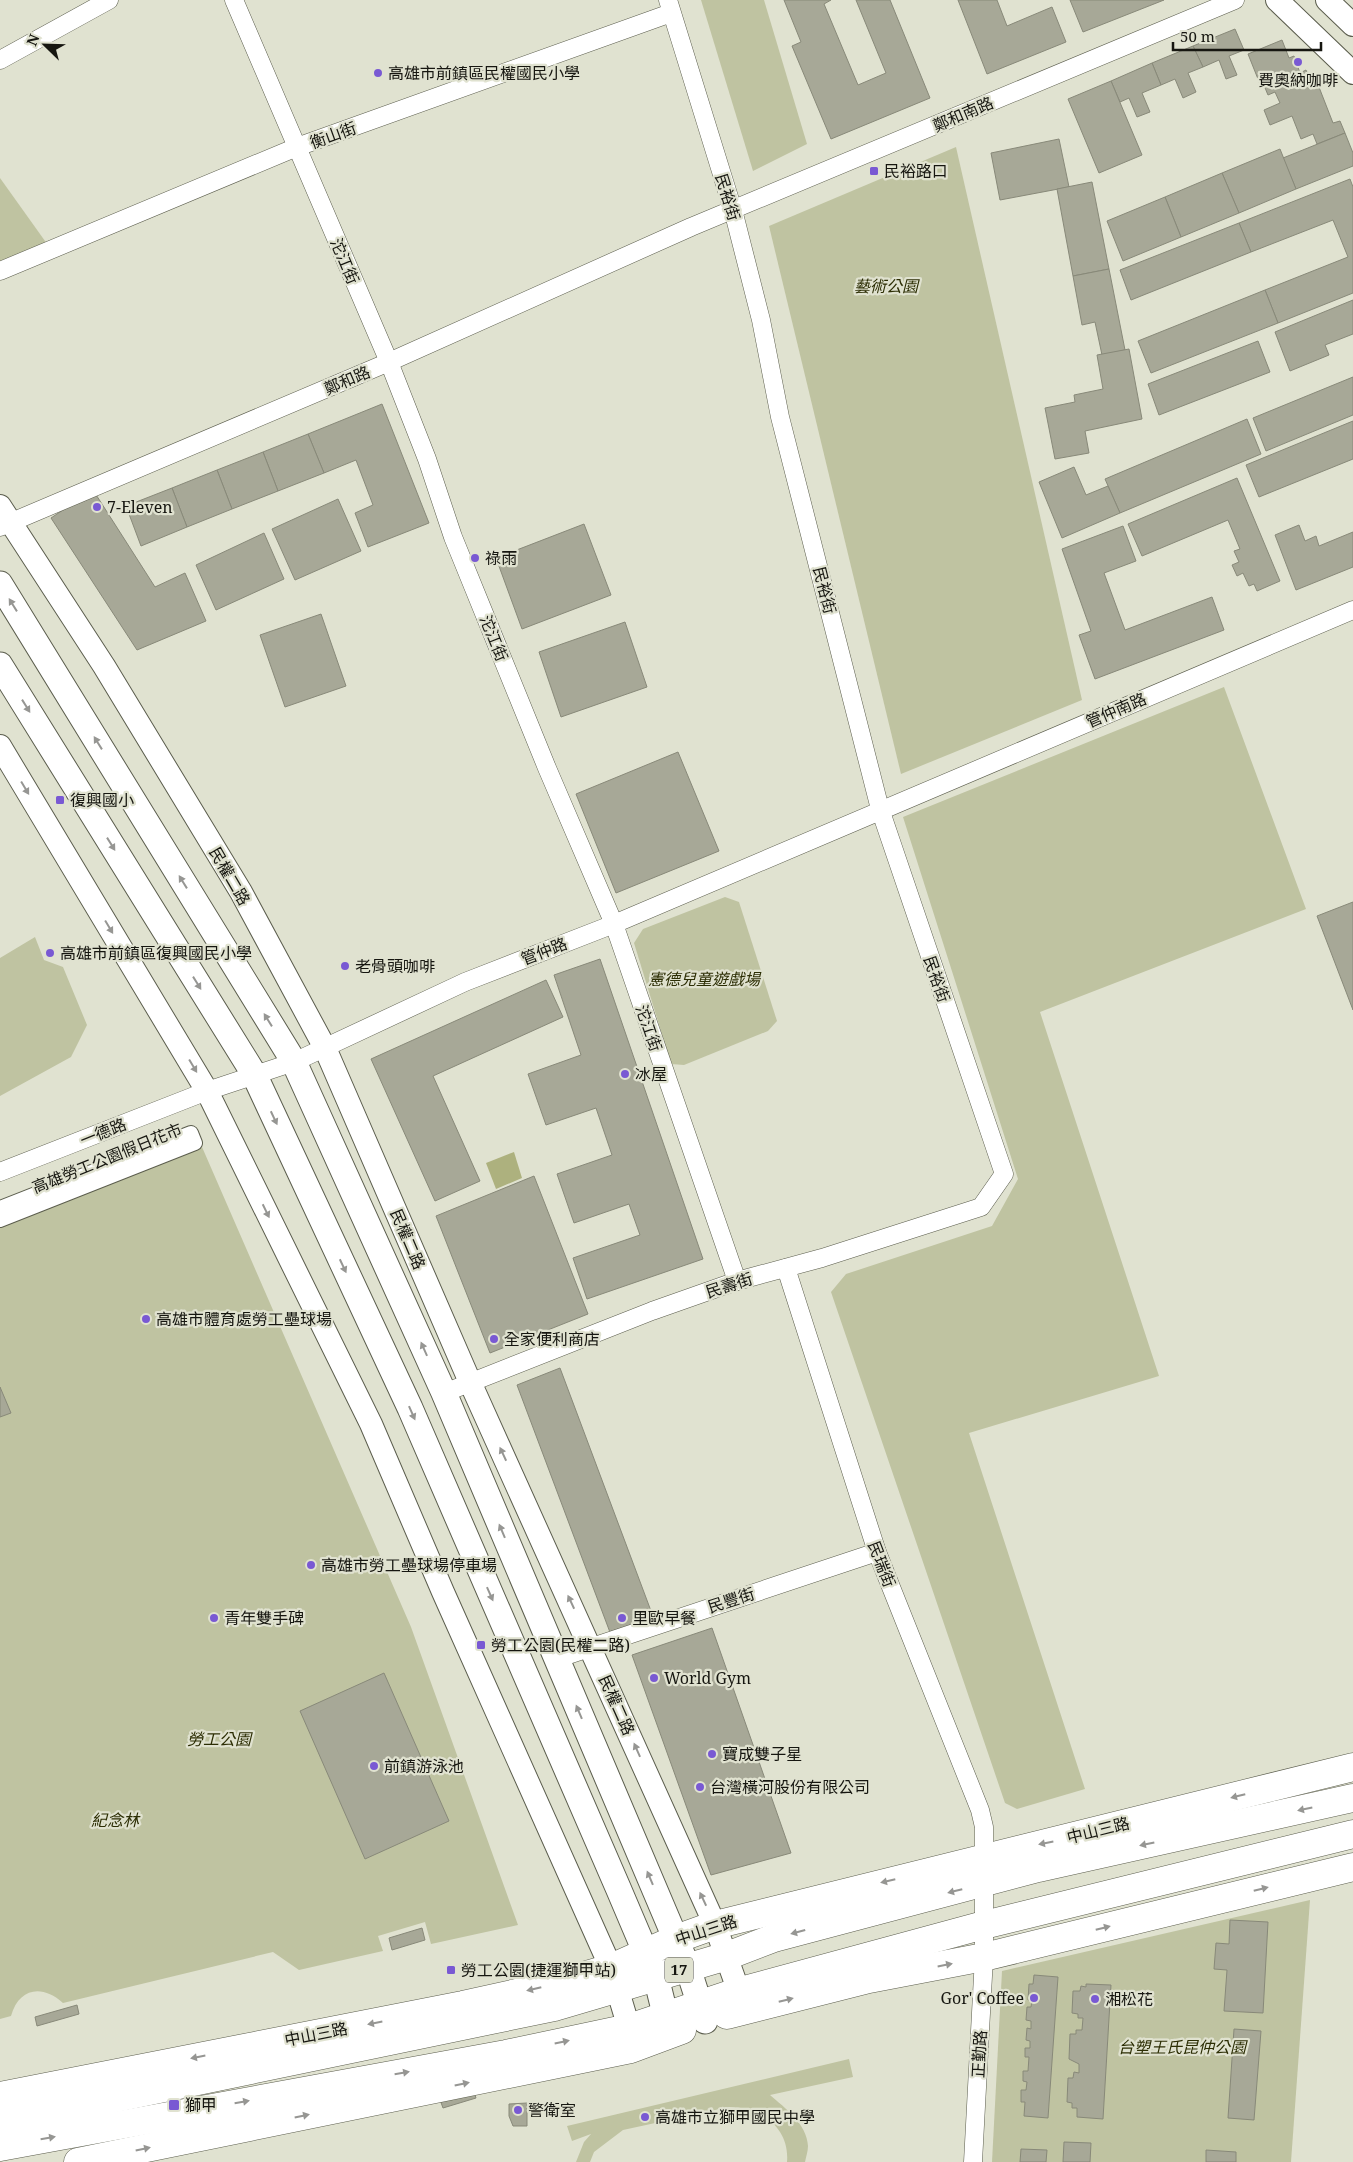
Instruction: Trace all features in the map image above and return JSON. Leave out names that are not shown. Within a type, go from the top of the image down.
[{"type":"main road","name":"民權二路","points":[[0,584],[294,1062],[444,1393],[676,1939],[688,1968],[702,2013]]},
{"type":"main road","points":[[0,665],[254,1074],[410,1408],[652,1965],[668,2025]]},
{"type":"main road","name":"中山三路","points":[[652,1965],[676,1939],[715,1925],[985,1856],[1353,1767]]},
{"type":"main road","name":"中山三路","points":[[0,2122],[554,2008],[614,1979],[652,1965],[688,1968],[727,1956],[774,1938],[984,1884],[1038,1868],[1353,1798]]},
{"type":"main road","points":[[78,2162],[630,2038],[702,2013],[984,1925],[1353,1834]]},
{"type":"main road","points":[[741,2001],[984,1958],[1353,1867]]},
{"type":"main road","name":"中山三路","points":[[0,2096],[463,2005],[548,1986],[614,1979]]},
{"type":"main road","points":[[0,2146],[506,2054],[630,2038]]},
{"type":"street","points":[[0,60],[109,0]]},
{"type":"street","name":"沱江街","points":[[234,0],[389,362],[427,458],[453,537],[547,768],[614,924],[737,1281]]},
{"type":"street","name":"鄭和南路","points":[[691,226],[1235,0]]},
{"type":"street","points":[[1277,0],[1353,74]]},
{"type":"street","points":[[1328,0],[1353,25]]},
{"type":"street","name":"衡山街","points":[[0,271],[297,147],[669,7]]},
{"type":"street","name":"民裕街","points":[[669,7],[732,210],[761,320],[780,417],[880,809],[1004,1174]]},
{"type":"street","name":"鄭和路","points":[[4,519],[389,362],[691,226]]},
{"type":"street","name":"民權二路","points":[[4,519],[104,666],[240,892],[326,1048],[470,1382],[592,1648],[715,1925],[741,2001]]},
{"type":"street","name":"管仲南路","points":[[880,809],[1353,610]]},
{"type":"street","points":[[0,746],[207,1091],[371,1424],[442,1592],[614,1979],[630,2038]]},
{"type":"street","name":"管仲路","points":[[207,1091],[294,1062],[464,982],[614,924],[880,809]]},
{"type":"street","name":"一德路","points":[[0,1172],[207,1091]]},
{"type":"street","name":"高雄勞工公園假日花市","points":[[0,1208],[191,1133],[195,1143],[0,1220]]},
{"type":"street","name":"民壽街","points":[[444,1393],[652,1311],[737,1281],[786,1268],[981,1207],[1004,1174]]},
{"type":"street","name":"民瑞街","points":[[786,1268],[876,1552],[980,1810],[984,1827],[985,1856]]},
{"type":"street","name":"民豐街","points":[[556,1659],[876,1552]]},
{"type":"street","name":"正勤路","points":[[973,2162],[984,1958],[985,1856]]},
{"type":"green space","points":[[701,0],[764,0],[807,144],[753,171]]},
{"type":"green space","name":"藝術公園","points":[[956,147],[1082,700],[901,774],[769,226]]},
{"type":"green space","points":[[0,178],[50,248],[0,268]]},
{"type":"green space","points":[[1224,687],[1306,909],[1040,1012],[1159,1376],[969,1433],[1085,1789],[1017,1809],[1005,1803],[831,1292],[846,1274],[992,1226],[1018,1179],[903,817]]},
{"type":"green space","name":"憲德兒童遊戲場","points":[[725,897],[739,902],[777,1021],[768,1031],[684,1065],[671,1064],[634,943],[643,929]]},
{"type":"green space","points":[[35,937],[44,960],[63,967],[87,1025],[71,1057],[0,1096],[0,958]]},
{"type":"green space","name":"勞工公園","points":[[202,1147],[411,1627],[518,1925],[431,1944],[425,1922],[378,1936],[383,1951],[299,1970],[273,1952],[63,2003],[47,1993],[32,1992],[20,1999],[11,2016],[0,2019],[0,1224]]},
{"type":"green space","name":"台塑王氏昆仲公園","points":[[1310,1900],[1291,2162],[992,2162],[1002,1971]]},
{"type":"green space","points":[[849,2059],[853,2077],[770,2095],[794,2117],[804,2131],[808,2146],[805,2162],[787,2162],[787,2150],[784,2139],[771,2122],[762,2115],[741,2108],[729,2107],[623,2130],[594,2152],[590,2162],[576,2162],[584,2142],[591,2134],[572,2141],[567,2126]]},
{"type":"shaded area","points":[[514,1152],[522,1178],[496,1189],[486,1163]]},
{"type":"building","points":[[784,0],[831,0],[824,4],[858,85],[886,73],[856,0],[890,0],[930,98],[831,139],[792,46],[801,42]]},
{"type":"building","points":[[958,0],[997,0],[1007,26],[1052,7],[1066,42],[987,74]]},
{"type":"building","points":[[1070,0],[1164,0],[1083,32]]},
{"type":"building","points":[[1235,29],[1244,50],[1229,56],[1237,75],[1226,79],[1219,60],[1203,67],[1193,46]]},
{"type":"building","points":[[1282,40],[1289,58],[1294,56],[1300,73],[1306,70],[1312,84],[1317,82],[1333,123],[1340,121],[1345,133],[1317,144],[1313,134],[1301,139],[1292,116],[1270,125],[1264,110],[1280,103],[1275,92],[1268,95],[1263,83],[1260,84],[1248,54]]},
{"type":"building","points":[[1193,46],[1203,67],[1188,73],[1196,92],[1183,98],[1175,79],[1161,85],[1152,63]]},
{"type":"building","points":[[1152,63],[1161,85],[1142,93],[1150,112],[1137,117],[1129,98],[1120,102],[1111,81]]},
{"type":"building","points":[[1111,81],[1142,155],[1099,173],[1068,99]]},
{"type":"building","points":[[1345,133],[1353,153],[1353,166],[1296,189],[1283,158]]},
{"type":"building","points":[[1059,139],[1069,187],[1000,200],[991,153]]},
{"type":"building","points":[[1280,149],[1296,189],[1239,213],[1222,173]]},
{"type":"building","points":[[1222,173],[1239,213],[1181,237],[1165,197]]},
{"type":"building","points":[[1350,179],[1353,187],[1353,293],[1278,323],[1265,290],[1348,257],[1333,220],[1251,252],[1239,223]]},
{"type":"building","points":[[1092,182],[1109,269],[1073,276],[1057,189]]},
{"type":"building","points":[[1165,197],[1181,237],[1123,261],[1107,221]]},
{"type":"building","points":[[1239,223],[1251,252],[1131,300],[1120,270]]},
{"type":"building","points":[[1109,269],[1125,350],[1102,355],[1095,322],[1082,325],[1073,276]]},
{"type":"building","points":[[1265,290],[1278,323],[1151,373],[1138,341]]},
{"type":"building","points":[[1353,300],[1353,334],[1325,345],[1329,355],[1290,371],[1275,332]]},
{"type":"building","points":[[1258,341],[1270,372],[1159,415],[1148,384]]},
{"type":"building","points":[[1129,349],[1142,419],[1085,431],[1089,453],[1055,459],[1045,408],[1075,402],[1074,395],[1103,389],[1097,355]]},
{"type":"building","points":[[1353,377],[1353,415],[1266,451],[1253,418]]},
{"type":"building","points":[[382,404],[429,523],[368,547],[355,513],[373,505],[356,460],[324,473],[308,434]]},
{"type":"building","points":[[1247,419],[1261,454],[1120,513],[1105,479]]},
{"type":"building","points":[[1353,421],[1353,459],[1259,497],[1246,465]]},
{"type":"building","points":[[308,434],[324,473],[278,491],[263,452]]},
{"type":"building","points":[[263,452],[278,491],[232,509],[217,470]]},
{"type":"building","points":[[1074,467],[1086,495],[1108,486],[1120,513],[1062,538],[1039,482]]},
{"type":"building","points":[[217,470],[232,509],[187,527],[172,488]]},
{"type":"building","points":[[1237,478],[1280,581],[1257,591],[1254,584],[1249,586],[1243,573],[1237,576],[1232,565],[1239,562],[1234,551],[1240,549],[1228,520],[1142,556],[1128,524]]},
{"type":"building","points":[[172,488],[187,527],[141,546],[126,506]]},
{"type":"building","points":[[93,490],[155,587],[185,573],[206,621],[137,650],[51,518]]},
{"type":"building","points":[[338,499],[361,551],[295,580],[272,529]]},
{"type":"building","points":[[584,524],[611,595],[522,629],[496,558]]},
{"type":"building","points":[[1299,525],[1305,541],[1316,536],[1319,546],[1353,532],[1353,567],[1296,590],[1275,535]]},
{"type":"building","points":[[1123,526],[1136,561],[1104,573],[1125,630],[1212,597],[1224,630],[1095,679],[1079,635],[1091,631],[1062,549]]},
{"type":"building","points":[[264,533],[284,579],[216,610],[196,565]]},
{"type":"building","points":[[321,614],[346,686],[285,707],[260,635]]},
{"type":"building","points":[[625,622],[647,687],[561,717],[539,652]]},
{"type":"building","points":[[678,752],[719,851],[616,893],[576,794]]},
{"type":"building","points":[[1353,902],[1353,1010],[1317,916]]},
{"type":"building","points":[[600,959],[703,1259],[587,1299],[573,1258],[640,1235],[629,1204],[574,1223],[557,1174],[612,1155],[596,1108],[546,1125],[528,1074],[581,1055],[554,975]]},
{"type":"building","points":[[546,980],[563,1017],[433,1076],[480,1181],[435,1201],[371,1059]]},
{"type":"building","points":[[534,1176],[588,1314],[490,1353],[436,1216]]},
{"type":"building","points":[[560,1368],[654,1619],[611,1635],[517,1385]]},
{"type":"building","points":[[0,1387],[11,1413],[0,1417]]},
{"type":"building","name":"寶成雙子星","points":[[712,1628],[791,1853],[711,1875],[632,1655]]},
{"type":"building","name":"前鎮游泳池","points":[[384,1673],[449,1821],[365,1859],[300,1711]]},
{"type":"building","points":[[1230,1920],[1268,1922],[1263,2013],[1224,2011],[1227,1970],[1214,1969],[1216,1943],[1229,1944]]},
{"type":"building","points":[[422,1928],[425,1940],[392,1950],[389,1938]]},
{"type":"building","points":[[1034,1975],[1058,1977],[1048,2118],[1024,2116],[1025,2102],[1021,2102],[1021,2090],[1026,2090],[1027,2082],[1023,2081],[1023,2071],[1028,2071],[1029,2057],[1025,2057],[1025,2048],[1030,2048],[1030,2041],[1026,2040],[1027,2028],[1031,2029],[1031,2021],[1026,2020],[1027,2007],[1031,2007],[1032,2000],[1028,2000],[1029,1984],[1033,1984]]},
{"type":"building","points":[[1086,1984],[1111,1985],[1103,2119],[1077,2117],[1077,2108],[1072,2108],[1072,2103],[1067,2102],[1068,2078],[1073,2078],[1074,2072],[1079,2073],[1079,2064],[1069,2059],[1070,2034],[1076,2034],[1076,2030],[1082,2030],[1083,2018],[1078,2018],[1078,2014],[1072,2013],[1073,1991],[1080,1991],[1081,1986],[1086,1987]]},
{"type":"building","points":[[77,2005],[79,2014],[37,2026],[35,2017]]},
{"type":"building","points":[[1234,2029],[1261,2031],[1254,2120],[1228,2118]]},
{"type":"building","points":[[472,2086],[476,2098],[443,2108],[439,2097]]},
{"type":"building","name":"警衛室","points":[[527,2103],[527,2126],[513,2126],[509,2116],[509,2104]]},
{"type":"building","points":[[1064,2142],[1091,2143],[1090,2162],[1063,2162]]},
{"type":"building","points":[[1021,2149],[1047,2150],[1046,2162],[1020,2162]]},
{"type":"building","points":[[1206,2150],[1236,2152],[1236,2162],[1206,2162]]},
{"type":"place","name":"費奧納咖啡","points":[[1298,62]]},
{"type":"place","name":"高雄市前鎮區民權國民小學","points":[[378,73]]},
{"type":"place","name":"民裕路口","points":[[874,171]]},
{"type":"place","name":"7-Eleven","points":[[97,507]]},
{"type":"place","name":"祿雨","points":[[475,558]]},
{"type":"place","name":"復興國小","points":[[60,800]]},
{"type":"place","name":"高雄市前鎮區復興國民小學","points":[[50,953]]},
{"type":"place","name":"老骨頭咖啡","points":[[345,966]]},
{"type":"place","name":"冰屋","points":[[625,1074]]},
{"type":"place","name":"高雄市體育處勞工壘球場","points":[[146,1319]]},
{"type":"place","name":"全家便利商店","points":[[494,1339]]},
{"type":"place","name":"高雄市勞工壘球場停車場","points":[[311,1565]]},
{"type":"place","name":"青年雙手碑","points":[[214,1618]]},
{"type":"place","name":"里歐早餐","points":[[622,1618]]},
{"type":"place","name":"勞工公園(民權二路)","points":[[481,1645]]},
{"type":"place","name":"World Gym","points":[[654,1678]]},
{"type":"place","name":"寶成雙子星","points":[[712,1754]]},
{"type":"place","name":"前鎮游泳池","points":[[374,1766]]},
{"type":"place","name":"台灣橫河股份有限公司","points":[[700,1787]]},
{"type":"place","name":"勞工公園(捷運獅甲站)","points":[[451,1970]]},
{"type":"place","name":"Gor' Coffee","points":[[1034,1998]]},
{"type":"place","name":"湘松花","points":[[1095,1999]]},
{"type":"place","name":"獅甲","points":[[174,2105]]},
{"type":"place","name":"警衛室","points":[[518,2110]]},
{"type":"place","name":"高雄市立獅甲國民中學","points":[[645,2117]]},
{"type":"park label","name":"紀念林","points":[[115,1820]]}]
